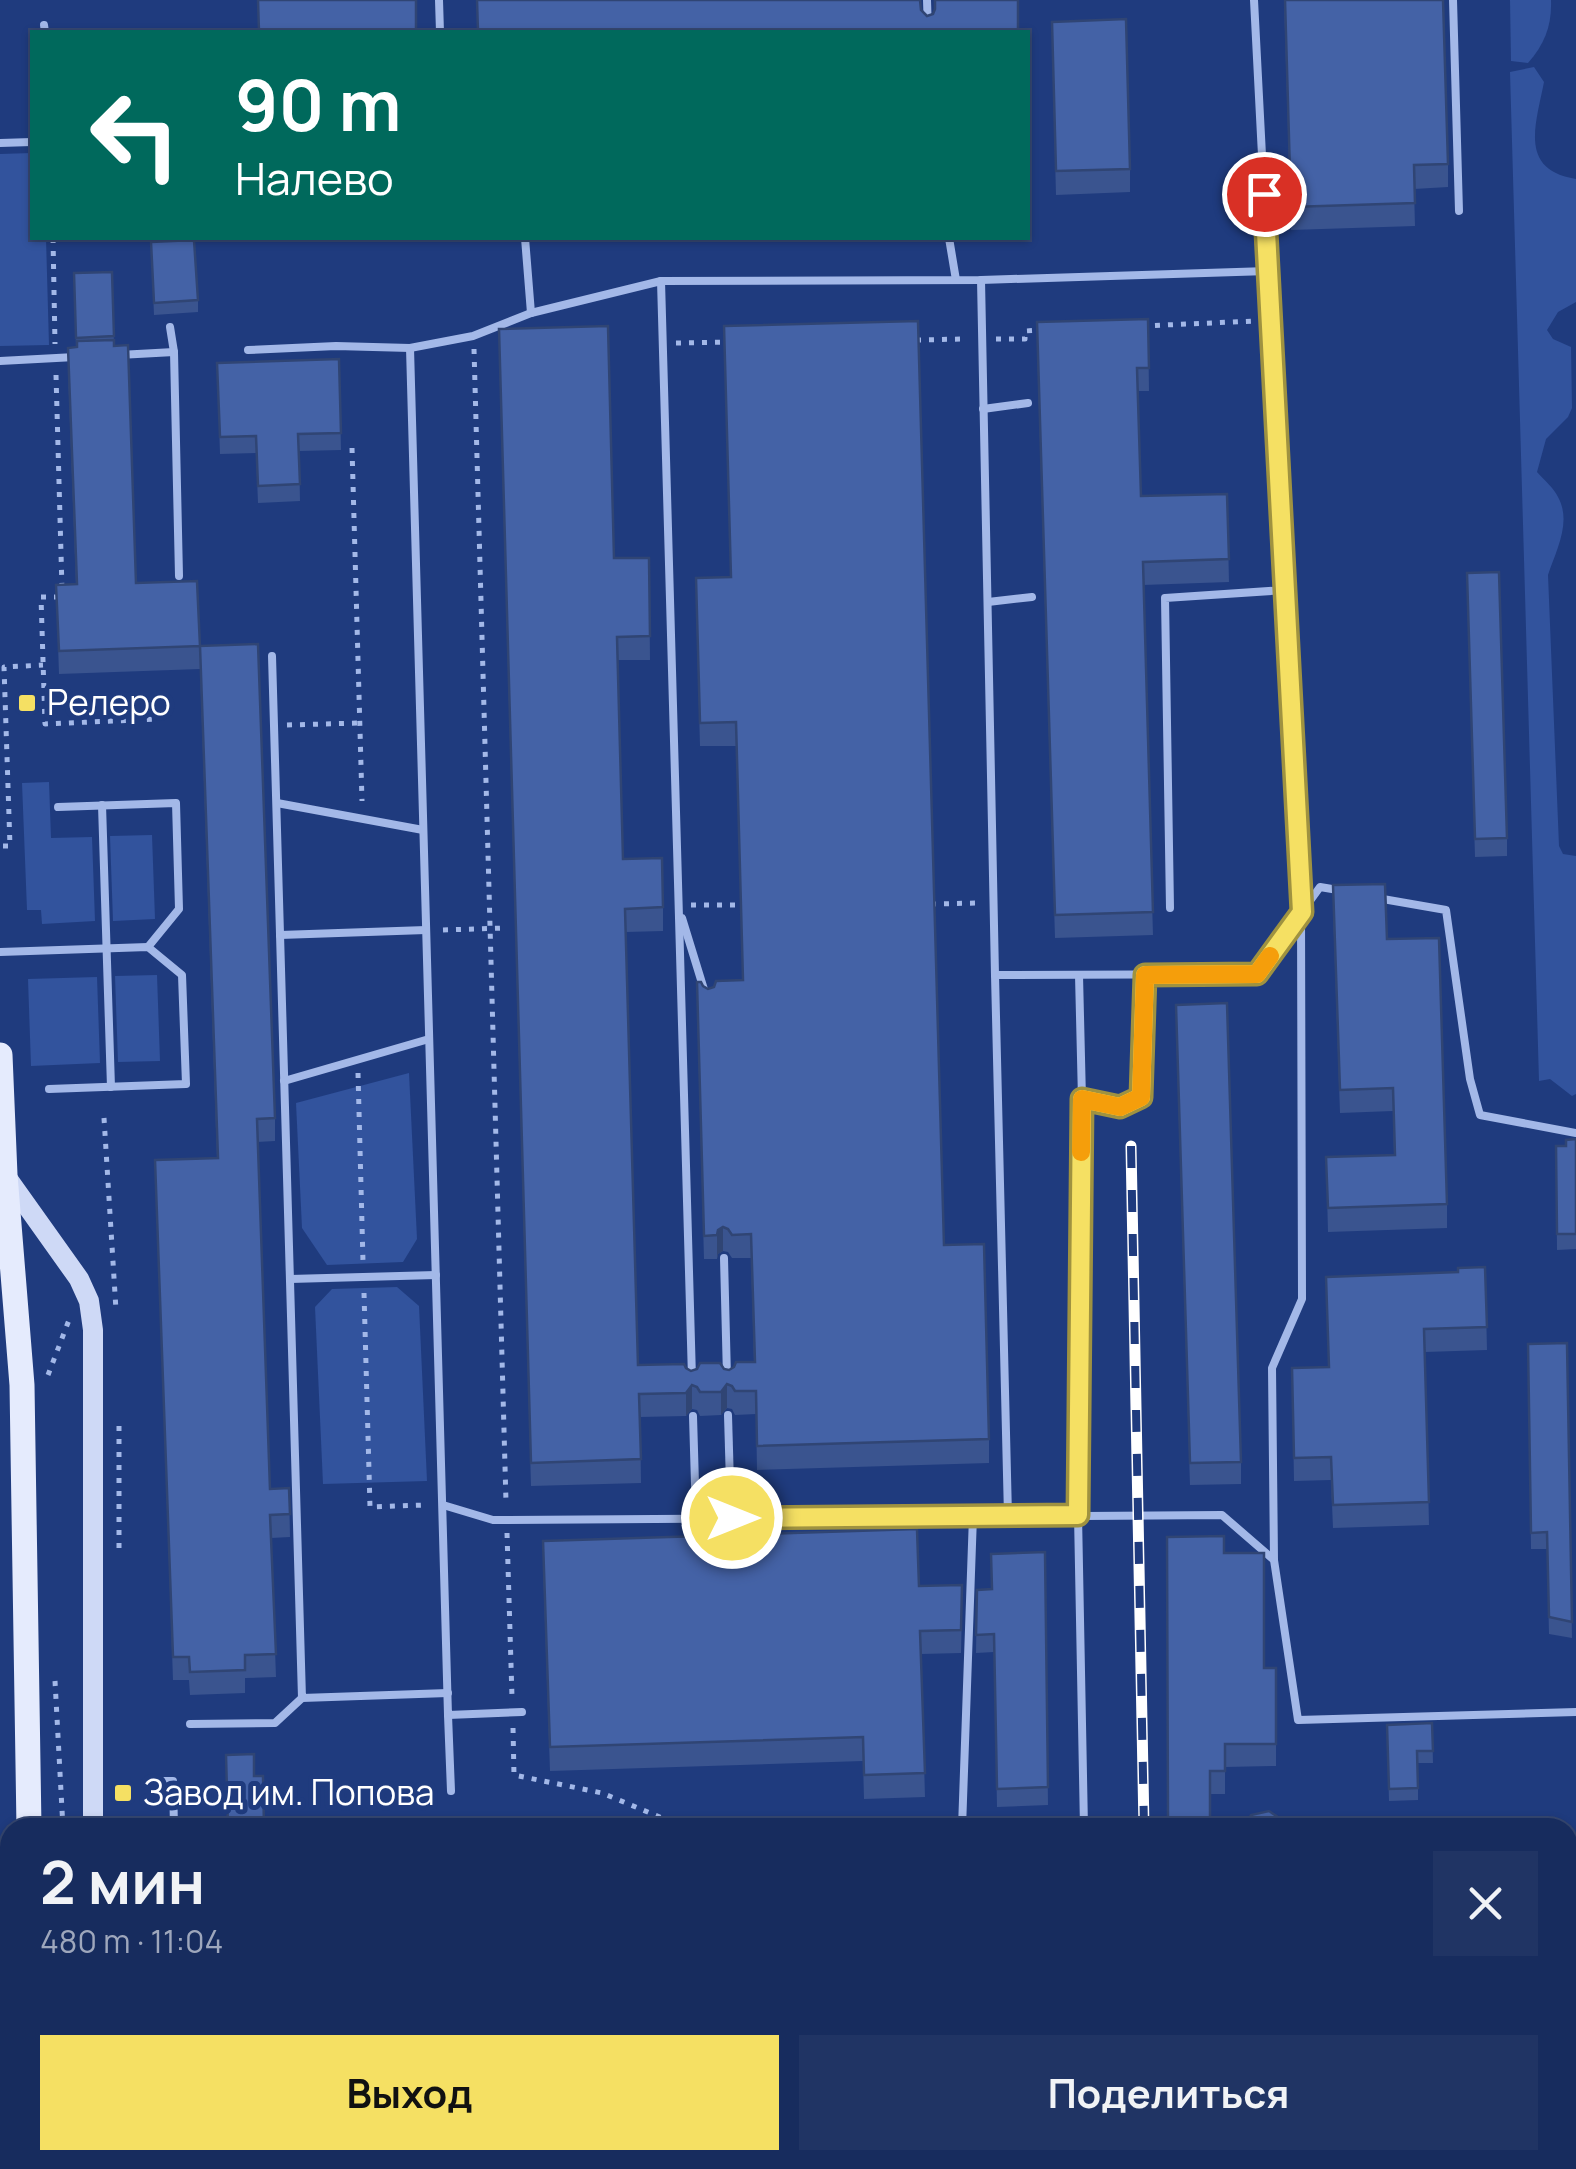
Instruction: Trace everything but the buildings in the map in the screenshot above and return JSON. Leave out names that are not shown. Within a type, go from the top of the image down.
[{"type":"main road","points":[[0,1055],[22,1385],[29,1818]]},
{"type":"main road","points":[[5,1174],[79,1279],[89,1301],[94,1330],[92,1818]]},
{"type":"lane","points":[[439,0],[440,30]]},
{"type":"lane","points":[[927,0],[928,30]]},
{"type":"lane","points":[[1254,0],[1302,912],[1302,1299],[1272,1368],[1274,1560],[1298,1720],[1576,1712]]},
{"type":"lane","points":[[1454,0],[1459,211]]},
{"type":"lane","points":[[0,143],[30,142]]},
{"type":"lane","points":[[524,240],[531,313]]},
{"type":"lane","points":[[950,240],[956,280]]},
{"type":"lane","points":[[248,350],[410,348],[473,336],[531,313],[661,281],[981,280],[1268,271]]},
{"type":"lane","points":[[981,280],[1008,1516]]},
{"type":"lane","points":[[661,281],[692,1387]]},
{"type":"lane","points":[[170,327],[174,352],[178,576]]},
{"type":"lane","points":[[410,348],[451,1790]]},
{"type":"lane","points":[[114,355],[174,352]]},
{"type":"lane","points":[[0,361],[95,356]]},
{"type":"lane","points":[[984,409],[1028,403]]},
{"type":"lane","points":[[1170,908],[1165,598],[1285,590]]},
{"type":"lane","points":[[988,602],[1032,597]]},
{"type":"lane","points":[[272,656],[302,1698]]},
{"type":"lane","points":[[58,807],[176,802],[180,909],[148,947]]},
{"type":"lane","points":[[276,803],[424,830]]},
{"type":"lane","points":[[102,805],[112,1086]]},
{"type":"lane","points":[[995,976],[1257,974],[1320,887],[1356,894]]},
{"type":"lane","points":[[1374,897],[1446,910],[1470,1080],[1480,1115],[1576,1133]]},
{"type":"lane","points":[[678,905],[709,1005]]},
{"type":"lane","points":[[280,935],[426,930]]},
{"type":"lane","points":[[0,952],[148,947],[182,975],[186,1084],[49,1089]]},
{"type":"lane","points":[[1080,975],[1078,1515],[1084,1818]]},
{"type":"lane","points":[[1082,1099],[1120,1107],[1141,1097],[1145,975]]},
{"type":"lane","points":[[284,1080],[430,1040]]},
{"type":"lane","points":[[724,1258],[728,1386]]},
{"type":"lane","points":[[290,1279],[436,1275]]},
{"type":"lane","points":[[728,1415],[732,1518]]},
{"type":"lane","points":[[693,1416],[696,1518]]},
{"type":"lane","points":[[442,1504],[493,1520],[1222,1515],[1274,1560]]},
{"type":"lane","points":[[962,1818],[972,1516]]},
{"type":"lane","points":[[190,1724],[275,1723],[302,1698],[448,1694]]},
{"type":"lane","points":[[448,1715],[517,1713]]},
{"type":"lane","points":[[150,1781],[173,1781],[174,1818]]},
{"type":"path","points":[[53,240],[62,596],[41,597],[46,724],[158,719]]},
{"type":"path","points":[[473,336],[507,1520],[517,1713],[514,1776],[602,1794],[661,1818]]},
{"type":"path","points":[[352,448],[362,819]]},
{"type":"path","points":[[3,846],[10,846],[4,666],[43,665]]},
{"type":"path","points":[[274,726],[360,723]]},
{"type":"path","points":[[915,904],[994,903]]},
{"type":"path","points":[[678,905],[757,904]]},
{"type":"path","points":[[426,930],[504,928]]},
{"type":"path","points":[[370,1481],[370,1507],[416,1505]]},
{"type":"shaded area","points":[[1510,0],[1551,0],[1546,34],[1528,63],[1511,61]]},
{"type":"shaded area","points":[[1534,67],[1544,82],[1535,129],[1538,155],[1545,166],[1576,179],[1576,302],[1558,312],[1547,330],[1553,339],[1571,347],[1572,408],[1546,439],[1537,472],[1556,494],[1563,516],[1548,575],[1559,846],[1563,854],[1576,856],[1576,1094],[1572,1096],[1550,1079],[1539,1081],[1510,72]]},
{"type":"shaded area","points":[[30,153],[30,240],[46,240],[49,345],[0,346],[0,154]]},
{"type":"shaded area","points":[[49,782],[51,838],[92,837],[95,921],[42,924],[41,910],[27,910],[22,783]]},
{"type":"shaded area","points":[[152,835],[155,919],[113,921],[110,836]]},
{"type":"shaded area","points":[[157,975],[160,1061],[118,1062],[115,976]]},
{"type":"shaded area","points":[[97,977],[100,1063],[31,1066],[28,979]]},
{"type":"shaded area","points":[[409,1073],[417,1239],[403,1262],[327,1265],[302,1228],[296,1103]]},
{"type":"shaded area","points":[[397,1287],[419,1306],[427,1481],[323,1484],[315,1307],[332,1289]]},
{"type":"railway","points":[[1131,1146],[1144,1818]]},
{"type":"slow traffic","points":[[1081,1152],[1082,1099],[1120,1107],[1141,1097],[1145,975],[1257,974],[1270,956]]},
{"type":"place","name":"Релеро","points":[[27,703]]},
{"type":"place","name":"Завод им. Попова","points":[[123,1793]]},
{"type":"route","points":[[732,1518],[1078,1515],[1082,1099],[1120,1107],[1141,1097],[1145,975],[1257,974],[1302,912],[1264,194]]}]
